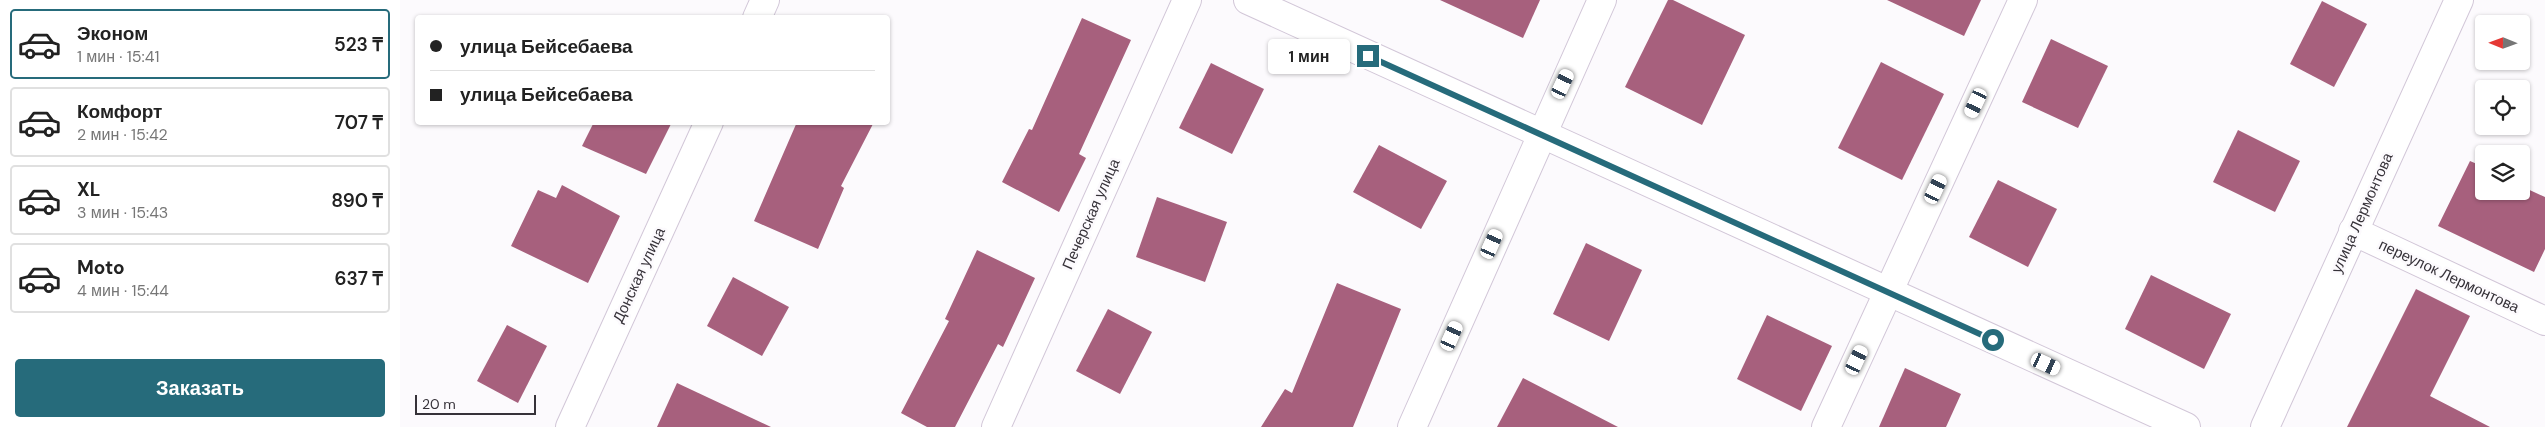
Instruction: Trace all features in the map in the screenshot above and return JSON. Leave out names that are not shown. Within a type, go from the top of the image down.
[{"type":"street","points":[[758,15],[765,0]]},
{"type":"street","name":"Печерская улица","points":[[996,427],[1187,0]]},
{"type":"street","points":[[1248,0],[1540,135],[2186,427]]},
{"type":"street","points":[[1412,427],[1540,135],[1602,0]]},
{"type":"street","points":[[1826,427],[2023,0]]},
{"type":"street","name":"улица Лермонтова","points":[[2264,427],[2459,0]]},
{"type":"street","name":"Донская улица","points":[[570,427],[708,125]]},
{"type":"street","name":"переулок Лермонтова","points":[[2353,231],[2545,321]]},
{"type":"building","points":[[1440,0],[1540,0],[1523,38]]},
{"type":"building","points":[[1668,0],[1673,0],[1745,35],[1702,125],[1625,87]]},
{"type":"building","points":[[1887,0],[1981,0],[1964,36]]},
{"type":"building","points":[[2322,1],[2367,24],[2334,87],[2290,64]]},
{"type":"building","points":[[1082,18],[1131,40],[1079,154],[1086,158],[1059,212],[1002,182],[1029,129],[1032,130]]},
{"type":"building","points":[[2051,39],[2108,66],[2078,128],[2022,102]]},
{"type":"building","points":[[1881,62],[1944,94],[1902,180],[1838,148]]},
{"type":"building","points":[[1211,63],[1264,89],[1232,154],[1179,128]]},
{"type":"building","points":[[592,125],[670,125],[646,174],[582,146]]},
{"type":"building","points":[[796,125],[872,125],[841,186],[844,188],[818,249],[754,221]]},
{"type":"building","points":[[2238,130],[2300,161],[2275,212],[2213,182]]},
{"type":"building","points":[[1379,145],[1447,181],[1421,229],[1353,192]]},
{"type":"building","points":[[2470,161],[2475,163],[2475,200],[2530,200],[2530,190],[2545,197],[2545,249],[2534,272],[2438,226]]},
{"type":"building","points":[[1998,180],[2057,209],[2028,267],[1969,237]]},
{"type":"building","points":[[562,185],[620,216],[588,283],[511,246],[538,190],[556,198]]},
{"type":"building","points":[[1157,197],[1227,222],[1205,282],[1136,257]]},
{"type":"building","points":[[1586,243],[1642,270],[1609,341],[1553,314]]},
{"type":"building","points":[[977,250],[1035,278],[1003,347],[998,344],[955,427],[927,427],[901,413],[949,321],[945,319]]},
{"type":"building","points":[[2151,275],[2231,314],[2204,369],[2125,329]]},
{"type":"building","points":[[733,277],[789,307],[762,356],[707,326]]},
{"type":"building","points":[[1337,283],[1401,309],[1353,427],[1261,427],[1285,389],[1292,393]]},
{"type":"building","points":[[2416,289],[2470,316],[2430,396],[2490,427],[2347,427]]},
{"type":"building","points":[[1108,309],[1152,332],[1120,394],[1076,371]]},
{"type":"building","points":[[1767,315],[1832,346],[1801,411],[1737,379]]},
{"type":"building","points":[[507,325],[547,346],[518,403],[477,381]]},
{"type":"building","points":[[1905,368],[1961,394],[1946,427],[1879,427]]},
{"type":"building","points":[[1523,378],[1618,427],[1497,427]]},
{"type":"building","points":[[677,383],[771,427],[657,427]]},
{"type":"route","points":[[1368,56],[1993,340]]}]
